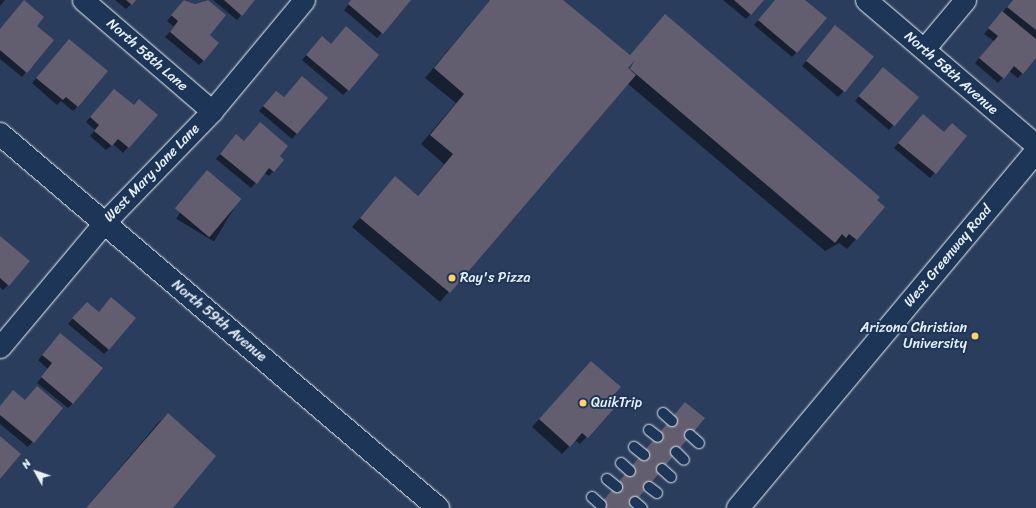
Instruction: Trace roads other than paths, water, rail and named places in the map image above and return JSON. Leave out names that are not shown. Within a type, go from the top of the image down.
[{"type":"main road","name":"North 59th Avenue","points":[[0,134],[438,508]]},
{"type":"main road","name":"West Greenway Road","points":[[738,508],[1036,152]]},
{"type":"street","name":"North 58th Lane","points":[[83,0],[212,111]]},
{"type":"street","name":"West Mary Jane Lane","points":[[3,337],[104,223],[212,111],[304,0]]},
{"type":"street","name":"North 58th Avenue","points":[[866,0],[1036,145]]},
{"type":"street","points":[[924,49],[965,0]]},
{"type":"lane","points":[[663,413],[672,421]]},
{"type":"lane","points":[[649,430],[658,437]]},
{"type":"lane","points":[[690,435],[699,443]]},
{"type":"lane","points":[[634,447],[644,454]]},
{"type":"lane","points":[[676,452],[684,460]]},
{"type":"lane","points":[[621,463],[630,471]]},
{"type":"lane","points":[[662,470],[671,477]]},
{"type":"lane","points":[[608,479],[617,486]]},
{"type":"lane","points":[[592,497],[602,505]]},
{"type":"place","name":"Ray's Pizza","points":[[452,278]]},
{"type":"place","name":"Arizona Christian University","points":[[975,336]]},
{"type":"place","name":"QuikTrip","points":[[583,403]]}]
